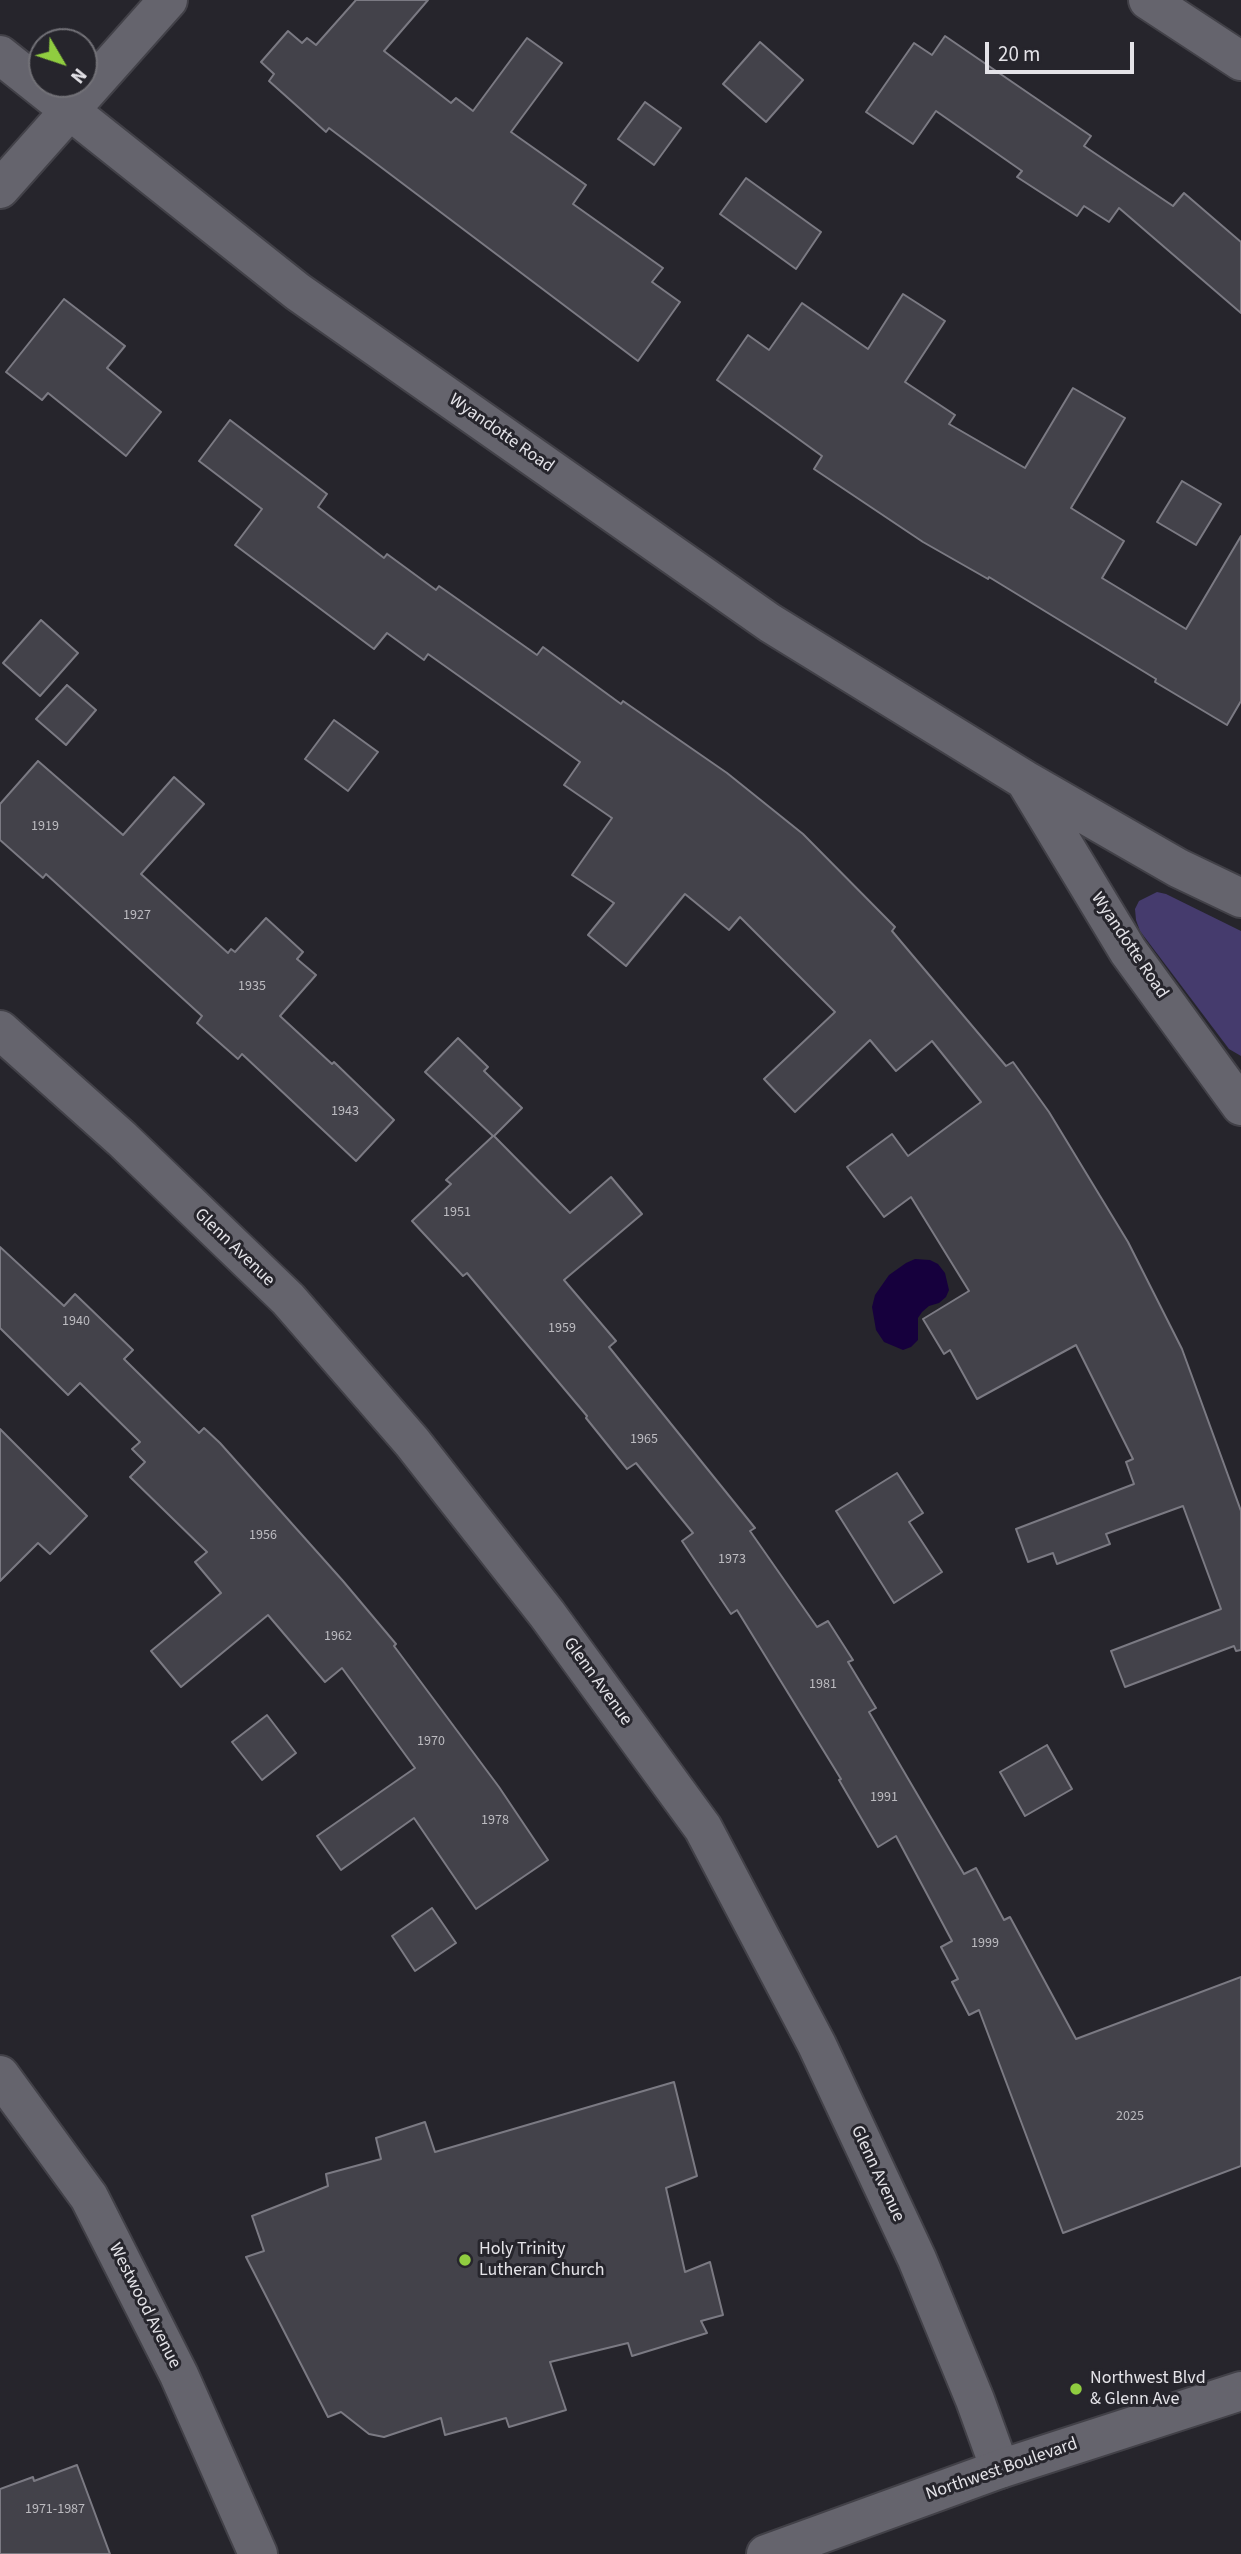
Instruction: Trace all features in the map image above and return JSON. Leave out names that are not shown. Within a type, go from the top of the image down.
[{"type":"street","points":[[0,189],[168,0]]},
{"type":"street","points":[[1148,0],[1241,61]]},
{"type":"street","name":"Wyandotte Road","points":[[0,55],[320,308],[771,623],[1025,780],[1178,868],[1241,898]]},
{"type":"street","name":"Wyandotte Road","points":[[1025,780],[1128,951],[1241,1107]]},
{"type":"street","name":"Glenn Avenue","points":[[0,1030],[122,1139],[288,1299],[412,1442],[472,1517],[547,1614],[703,1828],[817,2045],[917,2259],[1000,2469]]},
{"type":"street","name":"Westwood Avenue","points":[[0,2075],[89,2197],[179,2375],[258,2554]]},
{"type":"street","name":"Northwest Boulevard","points":[[766,2554],[1000,2469],[1241,2391]]},
{"type":"shaded area","points":[[1157,892],[1241,931],[1241,1056],[1229,1049],[1140,931],[1135,909],[1139,901]]},
{"type":"shaded area","points":[[915,1259],[930,1260],[938,1264],[945,1273],[949,1290],[939,1303],[922,1312],[918,1318],[918,1340],[903,1350],[884,1342],[876,1330],[872,1307],[875,1295],[889,1275]]},
{"type":"building","points":[[356,0],[428,0],[384,51],[451,103],[456,98],[473,111],[527,38],[562,63],[511,132],[586,185],[573,204],[663,268],[652,282],[680,302],[638,361],[329,128],[326,132],[269,81],[274,74],[261,62],[288,31],[302,43],[307,38],[316,45]]},
{"type":"building","points":[[945,36],[1091,136],[1084,146],[1173,206],[1184,193],[1241,242],[1241,313],[1119,208],[1109,222],[1084,206],[1077,216],[1017,177],[1022,171],[936,111],[913,144],[866,112],[914,43],[932,55]]},
{"type":"building","points":[[760,42],[803,80],[766,122],[723,84]]},
{"type":"building","points":[[645,102],[681,128],[654,165],[618,139]]},
{"type":"building","points":[[746,178],[821,232],[796,269],[720,214]]},
{"type":"building","points":[[903,294],[945,321],[905,382],[955,415],[949,424],[1025,468],[1073,388],[1125,418],[1071,508],[1124,541],[1102,578],[1186,629],[1241,536],[1241,701],[1227,725],[989,577],[988,579],[923,542],[814,469],[822,456],[717,380],[748,335],[769,350],[802,303],[868,349]]},
{"type":"building","points":[[64,299],[125,346],[107,368],[161,412],[126,456],[48,393],[42,400],[6,372]]},
{"type":"building","points":[[230,420],[327,494],[318,507],[384,558],[387,554],[436,590],[439,586],[537,655],[543,647],[621,704],[623,701],[727,773],[803,834],[895,927],[892,931],[1006,1066],[1013,1062],[1049,1112],[1128,1242],[1182,1349],[1241,1511],[1241,1650],[1236,1651],[1234,1646],[1125,1687],[1111,1651],[1221,1609],[1183,1506],[1106,1534],[1110,1544],[1057,1564],[1053,1553],[1028,1562],[1016,1529],[1134,1484],[1126,1462],[1133,1459],[1076,1345],[977,1399],[950,1350],[944,1354],[923,1319],[969,1291],[911,1197],[884,1217],[847,1167],[892,1134],[908,1156],[981,1102],[932,1041],[896,1071],[870,1040],[795,1112],[764,1079],[835,1012],[740,917],[729,930],[685,894],[626,966],[588,935],[614,903],[572,875],[612,818],[564,785],[580,762],[428,654],[424,660],[387,633],[374,649],[235,545],[262,509],[199,461]]},
{"type":"building","points":[[1182,481],[1221,504],[1196,545],[1157,522]]},
{"type":"building","points":[[41,620],[78,653],[40,696],[3,663]]},
{"type":"building","points":[[67,685],[96,710],[66,745],[36,719]]},
{"type":"building","points":[[334,720],[378,752],[348,791],[305,759]]},
{"type":"building","points":[[38,761],[123,835],[174,777],[204,804],[141,874],[228,953],[231,949],[235,952],[266,918],[303,952],[297,959],[316,975],[280,1016],[332,1064],[334,1062],[394,1120],[356,1161],[242,1054],[238,1059],[197,1023],[202,1016],[46,874],[43,878],[0,840],[0,804]]},
{"type":"building","points":[[458,1038],[488,1067],[484,1071],[522,1108],[494,1136],[570,1213],[611,1177],[642,1214],[564,1280],[616,1341],[609,1347],[755,1528],[750,1531],[817,1627],[828,1621],[853,1660],[848,1662],[876,1708],[869,1712],[964,1874],[976,1868],[1004,1920],[1010,1917],[1076,2039],[1241,1977],[1241,2166],[1063,2233],[979,2010],[969,2015],[952,1982],[958,1979],[941,1947],[952,1941],[896,1836],[878,1847],[839,1780],[841,1779],[737,1610],[731,1614],[682,1541],[693,1533],[636,1463],[627,1469],[587,1416],[467,1273],[463,1276],[412,1221],[451,1184],[446,1180],[493,1136],[425,1072]]},
{"type":"building","points":[[0,1247],[64,1306],[75,1294],[133,1350],[124,1359],[199,1433],[204,1428],[220,1443],[396,1644],[394,1646],[499,1787],[548,1860],[476,1909],[414,1818],[341,1870],[317,1836],[415,1768],[342,1668],[325,1682],[268,1615],[181,1687],[151,1651],[221,1593],[195,1562],[207,1552],[130,1477],[145,1462],[132,1449],[140,1442],[80,1383],[68,1395],[0,1328]]},
{"type":"building","points":[[0,1429],[87,1516],[50,1554],[38,1543],[0,1581]]},
{"type":"building","points":[[897,1473],[923,1513],[909,1522],[942,1572],[894,1603],[836,1511]]},
{"type":"building","points":[[267,1715],[296,1753],[262,1780],[232,1742]]},
{"type":"building","points":[[1047,1745],[1072,1789],[1025,1816],[1000,1772]]},
{"type":"building","points":[[432,1908],[456,1943],[415,1971],[392,1936]]},
{"type":"building","name":"Holy Trinity Lutheran Church","points":[[674,2082],[697,2176],[666,2188],[685,2272],[710,2262],[723,2315],[701,2321],[707,2333],[632,2356],[628,2343],[550,2362],[566,2410],[509,2427],[506,2418],[445,2435],[441,2418],[384,2437],[369,2434],[341,2412],[328,2417],[246,2257],[264,2251],[252,2216],[328,2186],[326,2174],[381,2159],[376,2138],[425,2122],[435,2152]]},
{"type":"building","points":[[77,2465],[110,2554],[0,2554],[0,2489],[33,2477],[34,2481]]},
{"type":"place","name":"Holy Trinity Lutheran Church","points":[[465,2260]]},
{"type":"place","name":"Northwest Blvd & Glenn Ave","points":[[1076,2389]]}]
